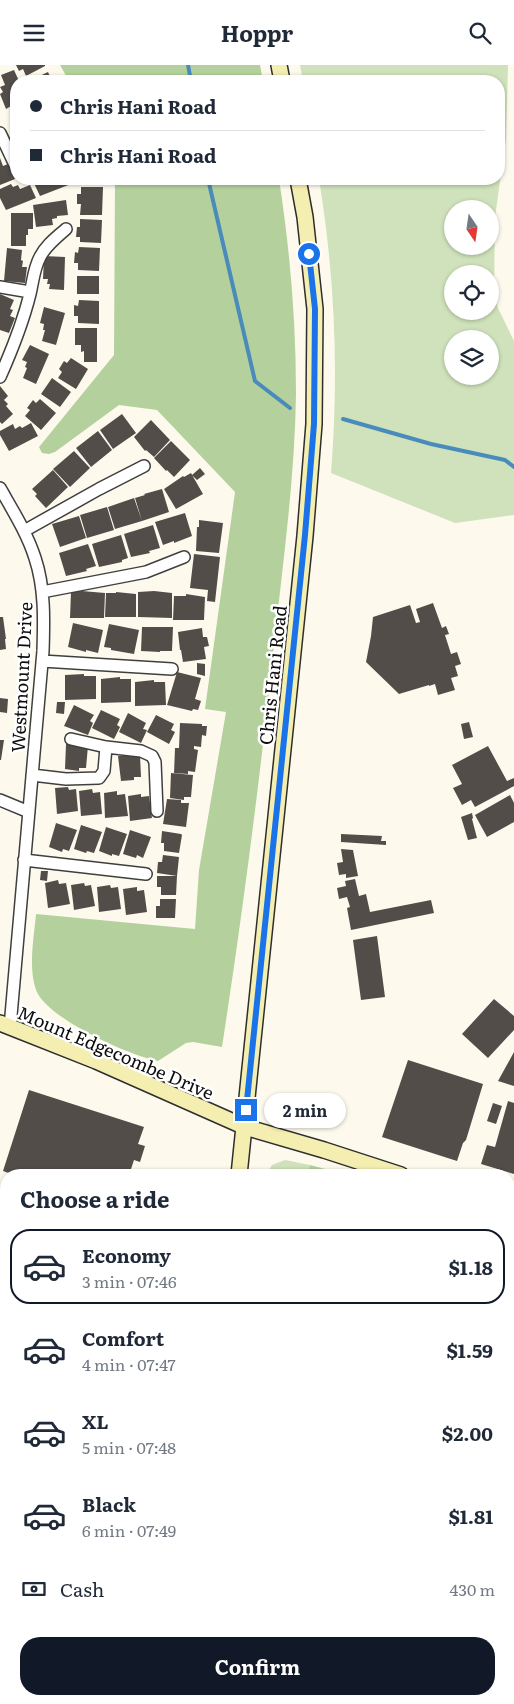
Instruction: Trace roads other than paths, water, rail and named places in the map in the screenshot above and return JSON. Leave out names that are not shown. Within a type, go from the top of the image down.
[{"type":"main road","name":"Chris Hani Road","points":[[240,1169],[305,535],[314,424],[315,309],[305,217],[299,185]]},
{"type":"main road","name":"Mount Edgecombe Drive","points":[[5,1025],[96,1061],[245,1127],[383,1169]]},
{"type":"street","points":[[0,133],[10,154]]},
{"type":"street","points":[[0,377],[18,334],[40,255],[66,229]]},
{"type":"street","points":[[0,287],[30,292]]},
{"type":"street","points":[[24,531],[144,466]]},
{"type":"street","name":"Westmount Drive","points":[[0,488],[24,531],[36,559],[42,592],[44,620],[29,812],[5,1025]]},
{"type":"street","points":[[42,592],[146,572],[184,557]]},
{"type":"street","points":[[42,661],[172,669]]},
{"type":"street","points":[[71,739],[106,747],[141,751],[152,757],[155,763],[157,811]]},
{"type":"street","points":[[32,775],[66,779],[99,778],[104,771],[106,747]]},
{"type":"street","points":[[0,800],[29,812]]},
{"type":"street","points":[[24,860],[146,874]]},
{"type":"waterway","points":[[188,65],[190,75]]},
{"type":"waterway","points":[[209,185],[255,381],[290,408]]},
{"type":"waterway","points":[[343,419],[431,444],[505,460],[514,467]]}]
